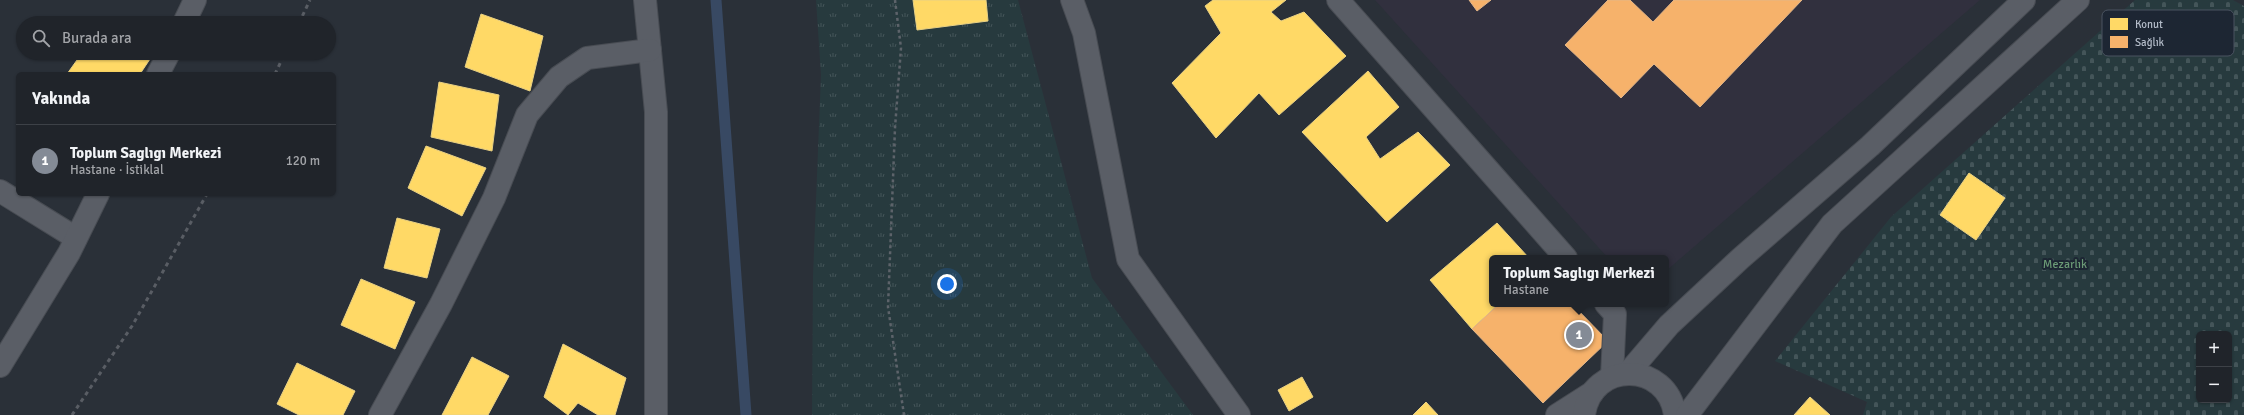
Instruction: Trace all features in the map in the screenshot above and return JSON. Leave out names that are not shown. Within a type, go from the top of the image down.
[{"type":"street","points":[[188,16],[196,0]]},
{"type":"street","points":[[645,0],[656,112],[656,415]]},
{"type":"street","points":[[1072,0],[1084,33],[1128,259],[1239,415]]},
{"type":"street","points":[[1338,0],[1563,255]]},
{"type":"street","points":[[1557,415],[1586,407],[1669,325],[1741,258],[1870,146],[2024,0]]},
{"type":"street","points":[[1687,415],[1832,224],[2078,0]]},
{"type":"street","points":[[380,415],[441,304],[494,198],[527,115],[559,77],[587,58],[650,50]]},
{"type":"street","points":[[159,72],[165,60]]},
{"type":"street","points":[[0,191],[76,238]]},
{"type":"street","points":[[0,366],[76,238],[97,196]]},
{"type":"street","points":[[1609,307],[1615,314],[1620,375]]},
{"type":"street","points":[[1620,375],[1641,375],[1656,381],[1667,393],[1674,408],[1675,415]]},
{"type":"street","points":[[644,415],[656,391]]},
{"type":"path","points":[[896,0],[901,48],[895,128],[888,307],[904,415]]},
{"type":"shaded area","points":[[1375,0],[1980,0],[1669,268],[1669,255],[1605,255]]},
{"type":"green space","points":[[816,0],[1018,0],[1092,278],[1193,415],[812,415],[813,276],[821,75]]},
{"type":"green space","name":"Mezarlık","points":[[2135,0],[2233,0],[2244,6],[2244,415],[1863,415],[1867,402],[1775,361],[1891,217],[2102,29],[2102,56],[2234,56],[2234,10],[2124,10]]},
{"type":"building: Konut","points":[[913,0],[986,0],[988,21],[917,30]]},
{"type":"building: Konut","points":[[1213,0],[1286,0],[1271,12],[1281,21],[1304,12],[1346,56],[1279,115],[1259,93],[1216,138],[1172,83],[1221,33],[1205,6]]},
{"type":"building: Konut","points":[[481,14],[543,36],[530,91],[465,67]]},
{"type":"building: Konut","points":[[77,60],[149,60],[141,72],[68,72]]},
{"type":"building: Konut","points":[[1368,71],[1399,107],[1366,137],[1380,159],[1418,132],[1450,165],[1387,222],[1302,132]]},
{"type":"building: Konut","points":[[439,82],[499,95],[492,151],[431,137]]},
{"type":"building: Konut","points":[[426,146],[486,168],[462,216],[408,188]]},
{"type":"building: Konut","points":[[1969,173],[2005,198],[1976,240],[1940,215]]},
{"type":"building: Konut","points":[[397,218],[440,229],[427,278],[384,268]]},
{"type":"building: Konut","points":[[1497,223],[1526,255],[1489,255],[1489,307],[1496,307],[1472,329],[1430,280]]},
{"type":"building: Konut","points":[[361,279],[415,302],[395,349],[341,325]]},
{"type":"building: Konut","points":[[563,344],[626,378],[615,415],[598,415],[578,403],[568,415],[544,397]]},
{"type":"building: Konut","points":[[472,357],[509,376],[488,415],[442,415]]},
{"type":"building: Konut","points":[[297,363],[355,391],[343,415],[299,415],[277,404]]},
{"type":"building: Konut","points":[[1302,377],[1313,397],[1289,411],[1278,390]]},
{"type":"building: Konut","points":[[1810,397],[1830,415],[1794,415]]},
{"type":"building: Konut","points":[[1426,402],[1438,415],[1413,415]]},
{"type":"building: Sağlık","points":[[1469,0],[1491,0],[1477,11]]},
{"type":"building: Sağlık","points":[[1608,0],[1630,0],[1653,22],[1674,0],[1802,0],[1700,107],[1654,64],[1621,98],[1565,45]]},
{"type":"building: Sağlık","points":[[1496,307],[1575,307],[1608,341],[1543,403],[1472,329]]},
{"type":"waterway","points":[[716,0],[746,415]]},
{"type":"railway","points":[[302,16],[310,0]]},
{"type":"railway","points":[[276,72],[282,60]]},
{"type":"railway","points":[[72,415],[132,326],[206,196]]},
{"type":"place","name":"Toplum Saglıgı Merkezi","points":[[1579,335]]}]
